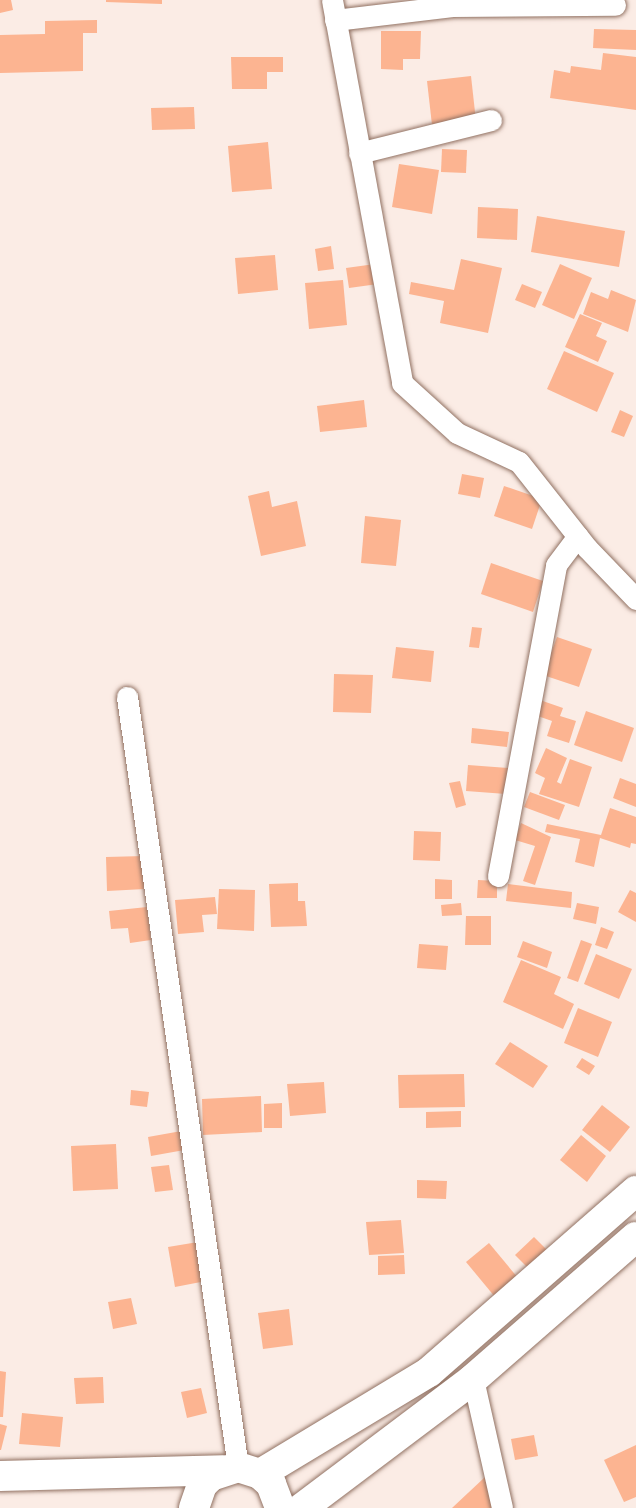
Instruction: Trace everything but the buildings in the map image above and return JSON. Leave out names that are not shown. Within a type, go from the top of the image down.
[{"type":"main road","points":[[194,1508],[202,1485],[240,1471],[429,1372],[636,1191]]},
{"type":"main road","points":[[302,1508],[473,1379],[636,1237]]},
{"type":"main road","points":[[0,1476],[240,1471],[271,1485],[280,1508]]},
{"type":"street","points":[[615,5],[333,10],[402,383],[457,433],[519,462],[578,536],[636,599]]},
{"type":"street","points":[[359,153],[491,120]]},
{"type":"street","points":[[498,876],[556,565],[578,536]]},
{"type":"street","points":[[127,697],[240,1471]]},
{"type":"street","points":[[473,1379],[502,1508]]}]
